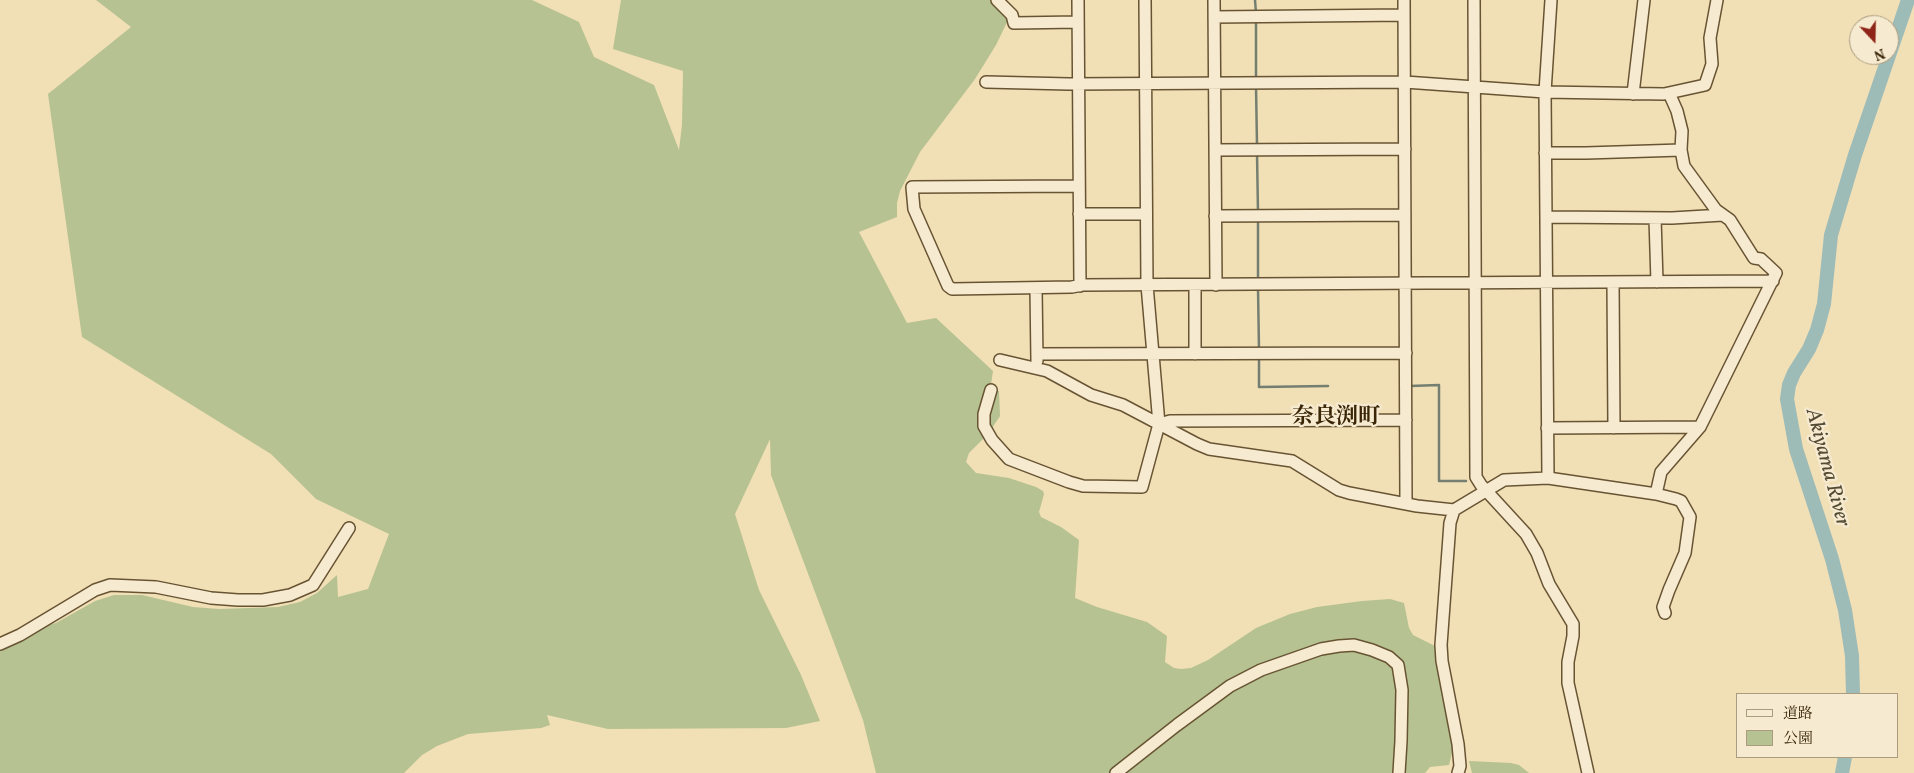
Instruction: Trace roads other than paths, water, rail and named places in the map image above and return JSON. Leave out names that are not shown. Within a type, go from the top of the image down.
[{"type":"street","points":[[997,0],[1012,15],[1014,23],[1078,22]]},
{"type":"street","points":[[1078,0],[1081,285]]},
{"type":"street","points":[[991,390],[984,414],[984,426],[1001,451],[1009,459],[1083,486],[1142,487],[1159,424],[1147,285],[1145,0]]},
{"type":"street","points":[[1214,0],[1216,284]]},
{"type":"street","points":[[1404,0],[1406,504]]},
{"type":"street","points":[[1474,0],[1476,476],[1486,490],[1526,534],[1537,553],[1549,584],[1572,624],[1573,636],[1568,662],[1568,683],[1588,773]]},
{"type":"street","points":[[1548,478],[1545,92],[1551,0]]},
{"type":"street","points":[[1633,94],[1644,0]]},
{"type":"street","points":[[986,82],[1078,84],[1405,82],[1545,92],[1669,93],[1700,88],[1705,85],[1712,64],[1710,38],[1718,0]]},
{"type":"street","points":[[1214,17],[1404,15]]},
{"type":"street","points":[[1656,494],[1661,472],[1700,427],[1776,271],[1761,259],[1754,258],[1730,220],[1716,210],[1694,183],[1682,162],[1682,130],[1677,111],[1669,93]]},
{"type":"street","points":[[1215,150],[1405,149]]},
{"type":"street","points":[[1545,153],[1586,154],[1681,150]]},
{"type":"street","points":[[1079,186],[912,187],[914,209],[948,286],[952,289],[1072,287],[1081,285],[1772,281]]},
{"type":"street","points":[[1079,214],[1146,214]]},
{"type":"street","points":[[1216,216],[1405,215]]},
{"type":"street","points":[[1546,217],[1655,218],[1723,216]]},
{"type":"street","points":[[1655,218],[1657,282]]},
{"type":"street","points":[[1613,282],[1614,428]]},
{"type":"street","points":[[1195,285],[1195,354]]},
{"type":"street","points":[[1036,288],[1037,369]]},
{"type":"street","points":[[1037,354],[1406,353]]},
{"type":"street","points":[[1000,360],[1053,374],[1091,395],[1123,405],[1197,444],[1209,448],[1292,461],[1339,490],[1406,504],[1454,510],[1504,480],[1548,478],[1656,494],[1681,501],[1690,517],[1685,553],[1669,590],[1664,607],[1665,613]]},
{"type":"street","points":[[1159,424],[1170,421],[1406,420]]},
{"type":"street","points":[[1547,428],[1700,427]]},
{"type":"street","points":[[1454,510],[1450,523],[1440,645],[1458,744],[1460,766],[1458,773]]},
{"type":"street","points":[[0,644],[20,635],[95,590],[110,585],[156,587],[211,598],[238,600],[263,600],[290,595],[314,585],[349,528]]},
{"type":"street","points":[[1116,773],[1230,686],[1290,658],[1313,651],[1354,645],[1388,657],[1398,665],[1402,690],[1402,741],[1399,773]]},
{"type":"waterway","points":[[1255,0],[1256,13]]},
{"type":"waterway","name":"Akiyama River","points":[[1853,693],[1852,656],[1845,610],[1832,559],[1796,449],[1787,399],[1789,385],[1794,373],[1809,349],[1817,330],[1824,304],[1831,235],[1855,155],[1908,0]]},
{"type":"waterway","points":[[1256,21],[1256,80]]},
{"type":"waterway","points":[[1256,86],[1257,145]]},
{"type":"waterway","points":[[1257,153],[1258,213]]},
{"type":"waterway","points":[[1258,218],[1258,280]]},
{"type":"waterway","points":[[1258,288],[1259,350]]},
{"type":"waterway","points":[[1259,356],[1259,387],[1328,386]]},
{"type":"waterway","points":[[1410,386],[1439,385],[1439,481],[1466,481]]},
{"type":"waterway","name":"Akiyama River","points":[[1842,773],[1845,758]]},
{"type":"district","name":"奈良渕町","points":[[1336,419]]}]
